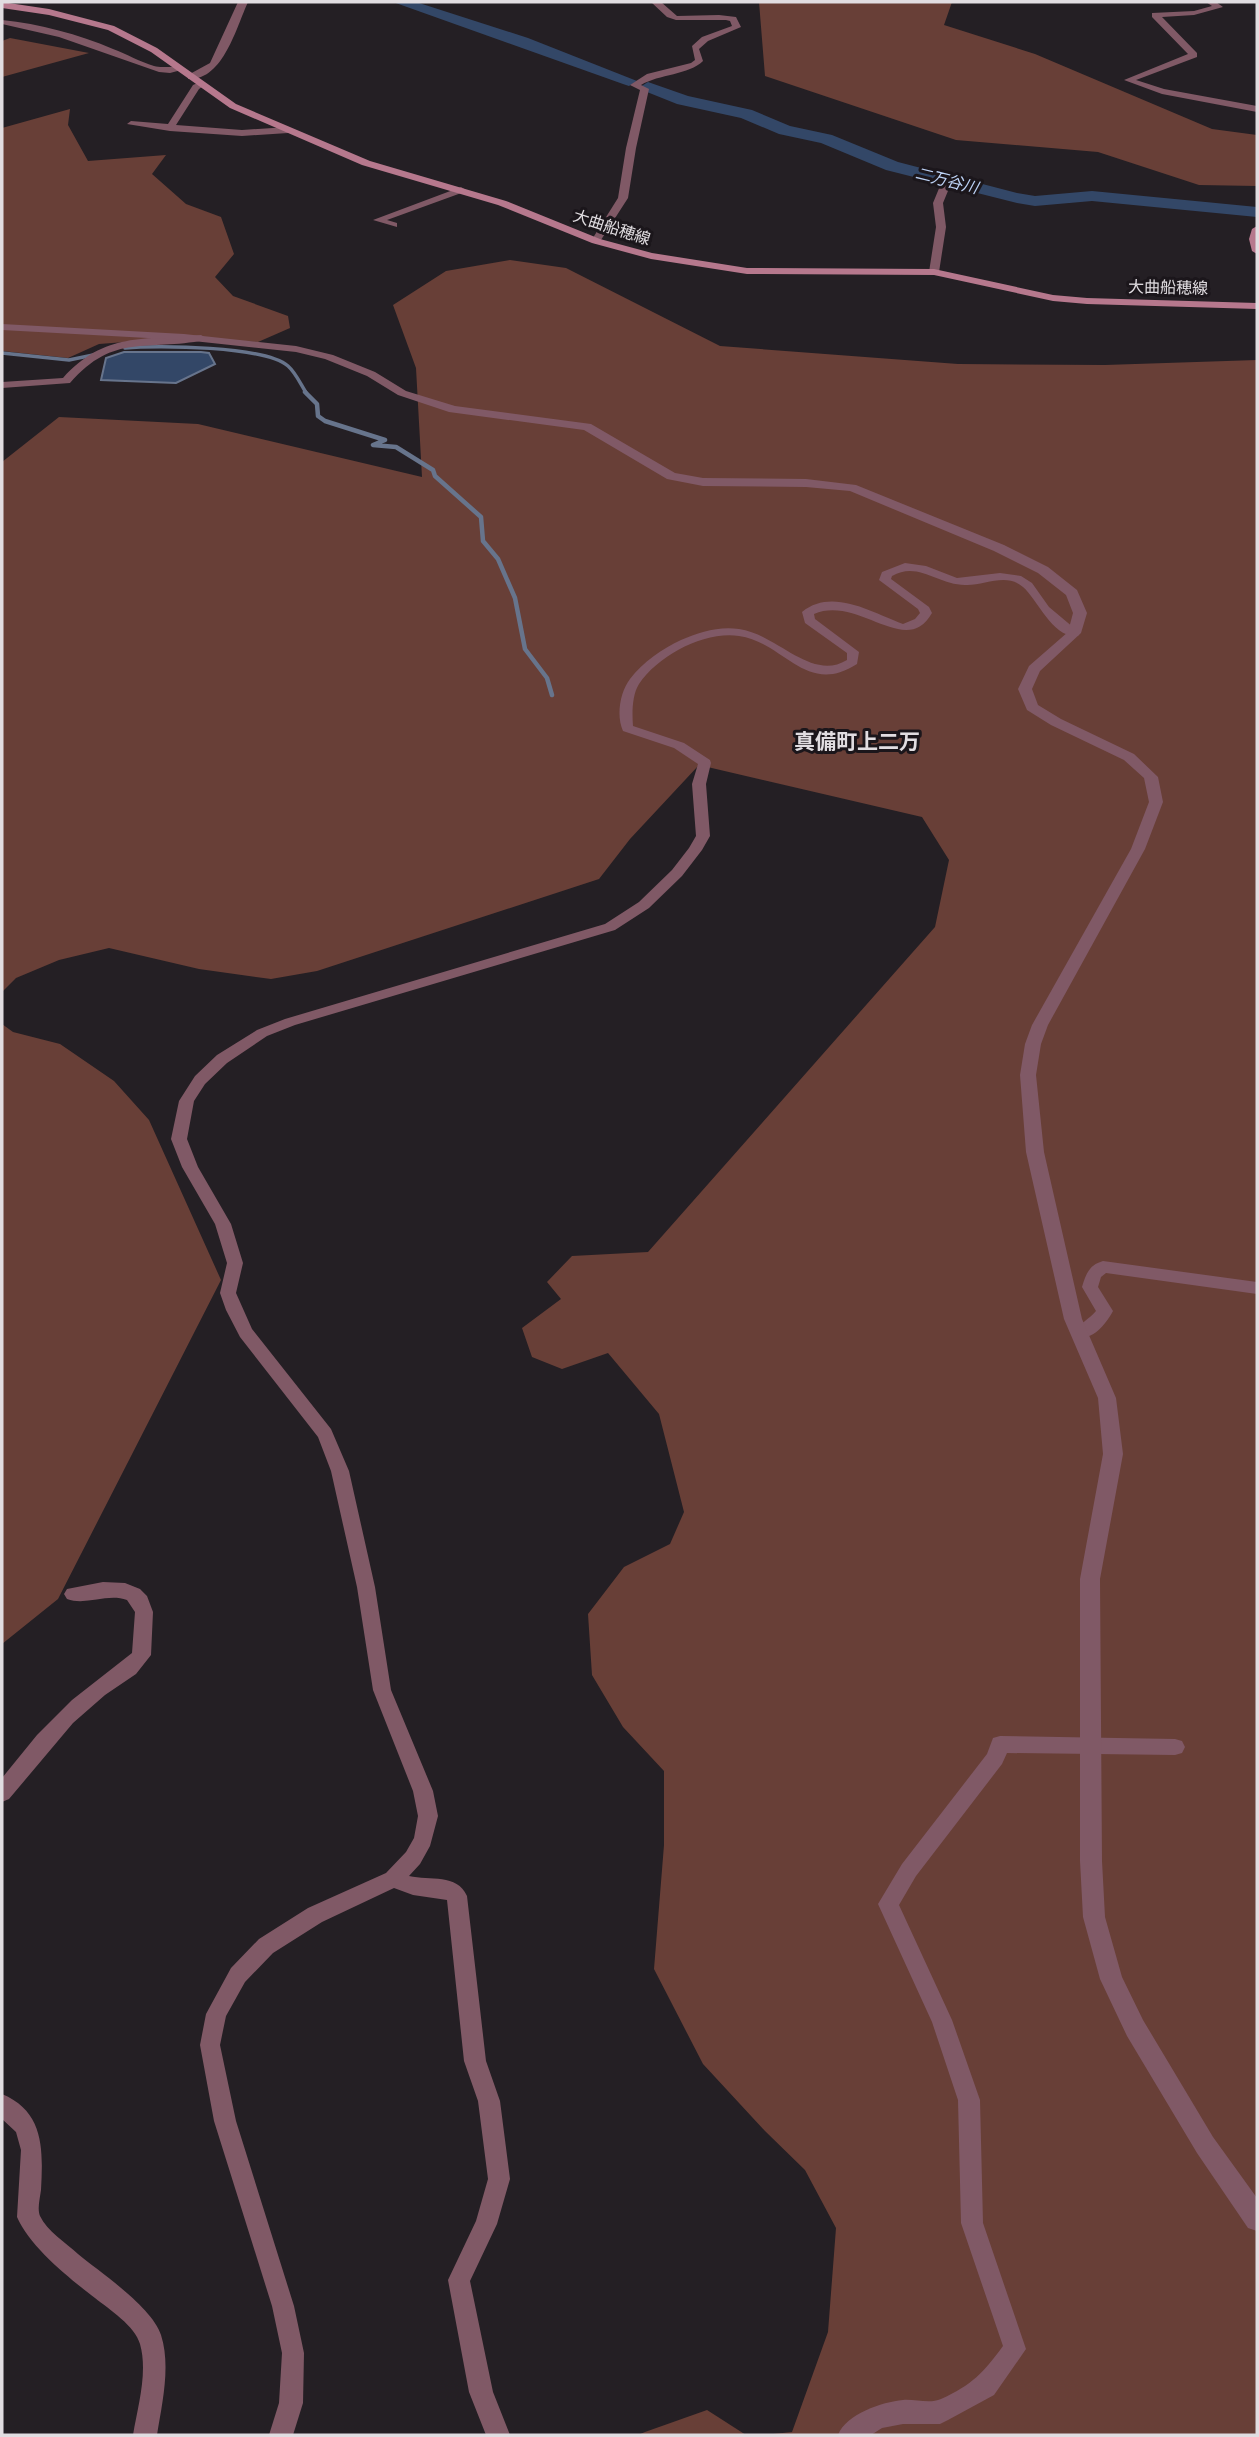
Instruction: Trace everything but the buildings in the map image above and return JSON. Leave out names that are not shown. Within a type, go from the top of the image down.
[{"type":"main road","name":"大曲船穂線","points":[[2,5],[49,12],[111,28],[154,50],[233,106],[366,163],[461,190],[596,241],[682,262],[747,271],[933,272],[1053,298],[1257,306]]},
{"type":"main road","points":[[1257,229],[1254,239],[1257,251]]},
{"type":"street","points":[[191,77],[214,65],[243,2]]},
{"type":"street","points":[[596,241],[623,198],[645,89],[634,85],[650,76],[694,65],[699,61],[695,48],[699,43],[737,27],[733,19],[724,16],[678,19],[670,16],[654,2]]},
{"type":"street","points":[[1210,2],[1219,6],[1194,13],[1155,15],[1194,55],[1128,80],[1162,91],[1257,109]]},
{"type":"street","points":[[2,22],[44,29],[100,46],[162,72],[181,69]]},
{"type":"street","points":[[170,128],[196,88],[202,84]]},
{"type":"street","points":[[131,124],[242,133],[288,130]]},
{"type":"street","points":[[933,272],[941,227],[938,203],[945,186]]},
{"type":"street","points":[[394,225],[378,220],[461,190]]},
{"type":"street","points":[[2,327],[201,338],[296,349],[329,357],[371,374],[402,393],[453,409],[587,427],[671,476],[703,482],[772,481],[852,488],[999,548],[1043,570],[1072,593],[1080,613],[1074,633],[1034,669],[1025,689],[1032,707],[1056,722],[1129,757],[1151,777],[1156,802],[1138,849],[1040,1025],[1033,1044],[1028,1075],[1035,1152],[1073,1319],[1107,1398],[1112,1454],[1090,1579],[1091,1861],[1094,1917],[1111,1979],[1135,2028],[1206,2145],[1257,2219]]},
{"type":"street","points":[[2,385],[66,381],[88,359],[118,345],[201,338]]},
{"type":"street","points":[[281,2435],[291,2403],[293,2353],[283,2306],[225,2121],[210,2045],[216,2014],[238,1975],[266,1947],[315,1915],[393,1879],[413,1858],[423,1840],[428,1816],[423,1791],[382,1690],[366,1587],[340,1471],[325,1434],[246,1333],[234,1310],[228,1293],[235,1263],[223,1224],[190,1167],[179,1139],[187,1101],[200,1080],[222,1059],[262,1033],[290,1021],[610,927],[644,905],[677,873],[703,836],[699,784],[705,763],[690,750],[642,736],[627,728],[627,702],[633,683],[693,638],[723,630],[742,632],[816,670],[828,672],[843,669],[853,662],[853,652],[809,620],[808,612],[827,604],[841,603],[902,628],[912,626],[923,620],[926,612],[885,580],[886,574],[896,567],[908,565],[919,565],[957,581],[1003,576],[1015,578],[1025,583],[1049,614],[1074,633]]},
{"type":"street","points":[[1080,1333],[1096,1323],[1105,1311],[1090,1287],[1094,1274],[1103,1267],[1257,1288]]},
{"type":"street","points":[[2,1793],[56,1729],[92,1694],[128,1672],[142,1655],[139,1637],[145,1614],[135,1597],[114,1588],[73,1594]]},
{"type":"street","points":[[850,2435],[878,2417],[903,2412],[940,2412],[986,2387],[1015,2349],[972,2222],[969,2100],[942,2020],[905,1946],[888,1904],[909,1870],[995,1758],[1000,1744],[1175,1747]]},
{"type":"street","points":[[393,1879],[413,1886],[450,1889],[457,1896],[475,2061],[489,2101],[499,2179],[486,2224],[459,2280],[481,2392],[498,2435]]},
{"type":"street","points":[[2,2105],[25,2126],[32,2150],[28,2217],[40,2235],[104,2291],[122,2302],[151,2337],[154,2375],[145,2435]]},
{"type":"shaded area","points":[[759,2],[952,2],[944,25],[1035,54],[1212,129],[1257,135],[1257,186],[1199,185],[1098,152],[956,140],[765,76]]},
{"type":"shaded area","points":[[10,38],[89,53],[2,77],[2,41]]},
{"type":"shaded area","points":[[70,109],[68,125],[88,161],[166,155],[152,174],[186,204],[221,217],[234,254],[215,277],[233,296],[288,316],[290,328],[258,342],[178,338],[99,344],[68,358],[2,351],[2,128]]},
{"type":"shaded area","points":[[510,260],[566,268],[720,346],[958,364],[1105,365],[1257,360],[1257,2435],[764,2435],[792,2432],[828,2332],[836,2228],[805,2170],[703,2064],[654,1969],[664,1845],[664,1771],[623,1727],[592,1675],[588,1614],[624,1567],[670,1544],[684,1512],[659,1414],[608,1353],[562,1369],[532,1357],[522,1328],[561,1299],[547,1282],[572,1256],[648,1252],[935,927],[949,860],[922,817],[699,765],[630,839],[599,879],[317,971],[271,979],[199,969],[109,948],[59,960],[16,978],[2,992],[2,462],[59,417],[198,424],[422,477],[416,368],[393,305],[446,271]]},
{"type":"shaded area","points":[[2,1024],[13,1032],[60,1044],[114,1081],[149,1120],[221,1280],[58,1599],[2,1644]]},
{"type":"shaded area","points":[[707,2410],[746,2435],[638,2435],[645,2432]]},
{"type":"water","points":[[124,352],[209,353],[215,364],[176,383],[101,380],[106,358]]},
{"type":"waterway","name":"二万谷川","points":[[401,2],[522,41],[629,81]]},
{"type":"waterway","name":"二万谷川","points":[[648,87],[683,100],[746,114],[785,130],[826,139],[892,166],[1017,198],[1035,201],[1092,196],[1257,212]]},
{"type":"waterway","points":[[125,348],[210,348],[257,354],[276,359],[288,366],[307,394]]},
{"type":"waterway","points":[[2,353],[69,360],[98,354]]},
{"type":"waterway","points":[[307,394],[317,404],[318,416],[325,421],[385,440],[373,445],[396,447],[433,470],[435,476],[481,517],[483,541],[498,559],[515,598],[525,649],[547,678],[552,695]]},
{"type":"district","name":"真備町上二万","points":[[857,741]]}]
